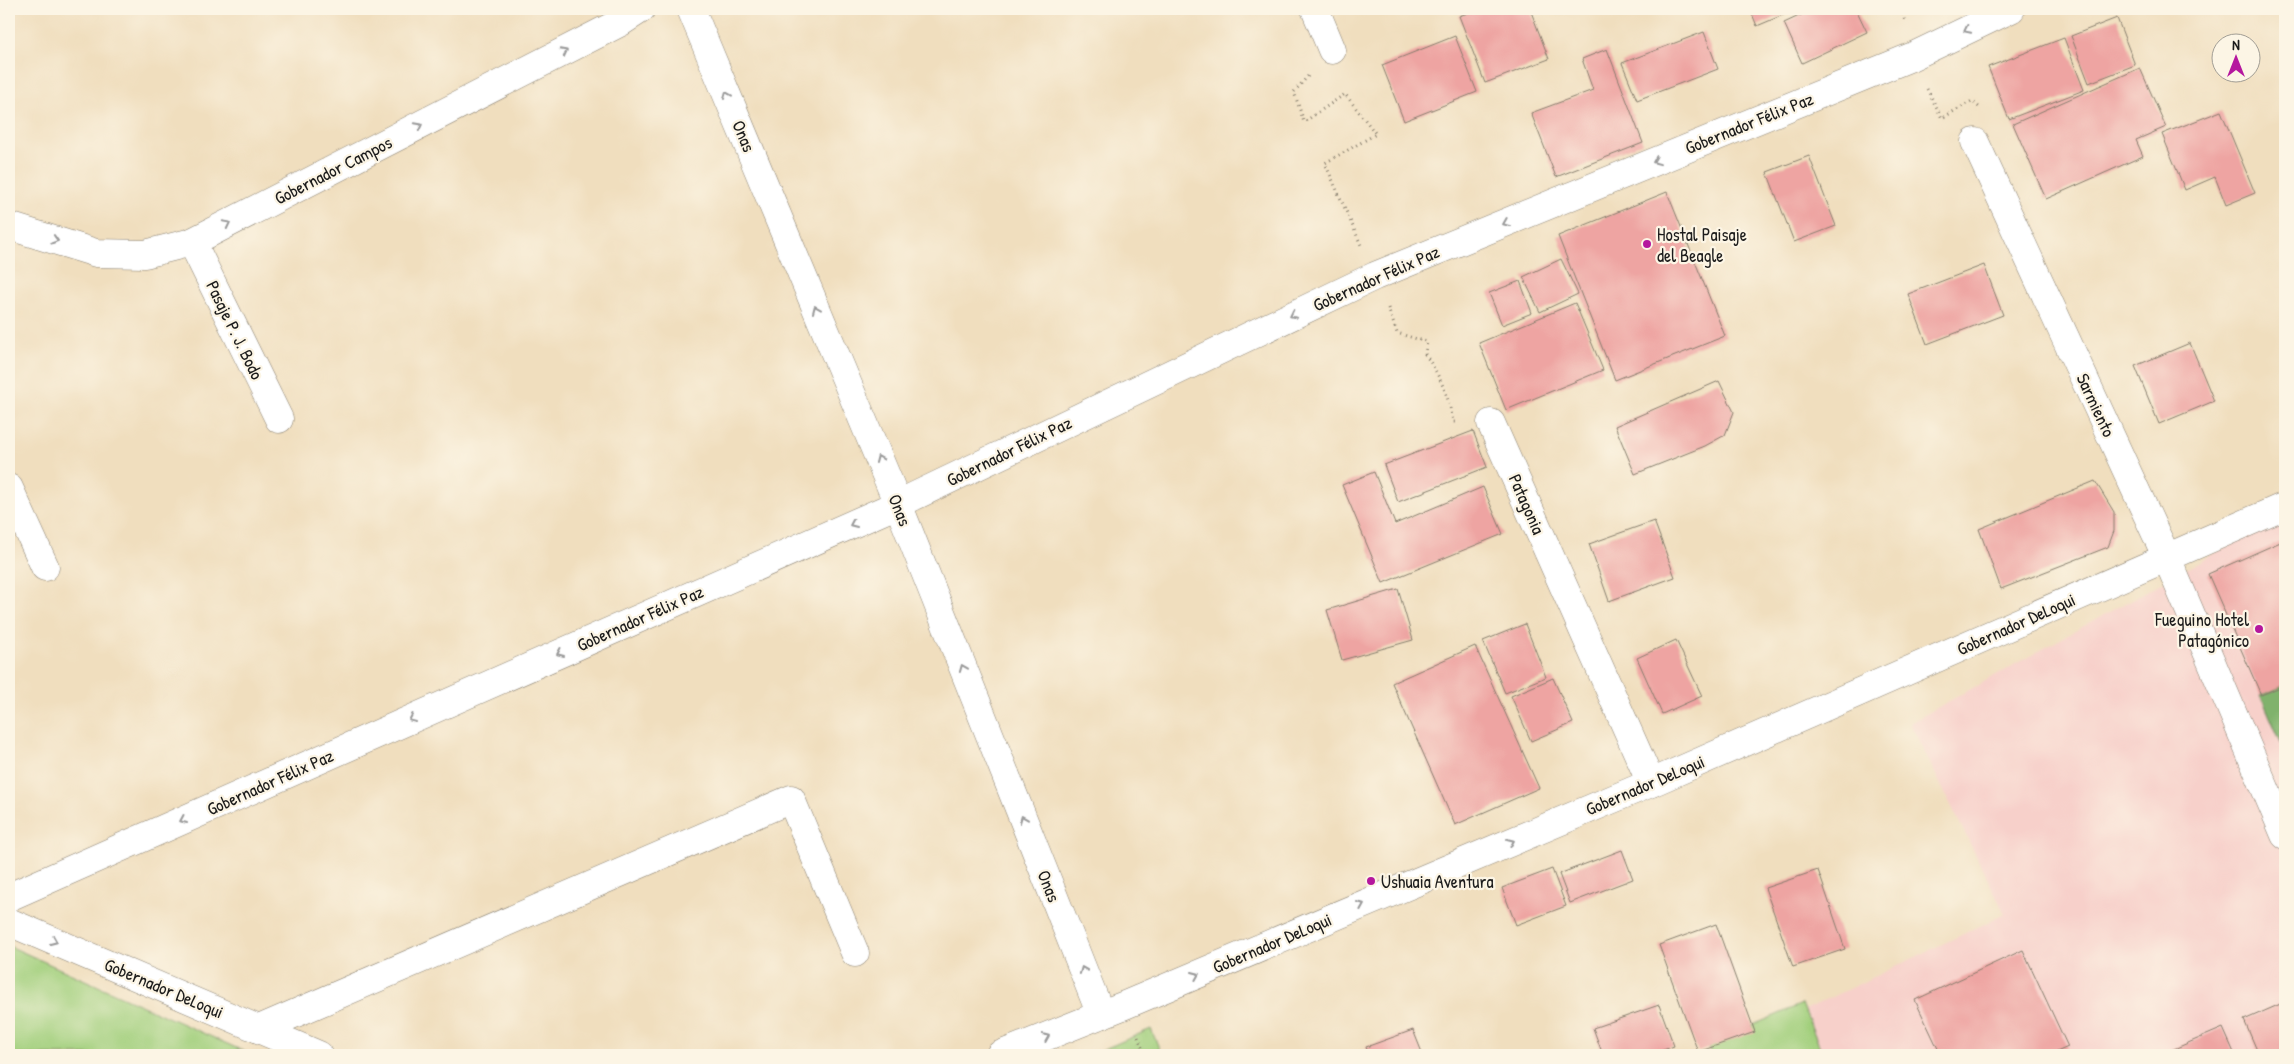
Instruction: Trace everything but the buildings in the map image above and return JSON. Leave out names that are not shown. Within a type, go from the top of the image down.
[{"type":"street","name":"Gobernador Campos","points":[[9,226],[96,253],[145,254],[192,242],[622,22],[640,9]]},
{"type":"street","name":"Onas","points":[[690,9],[898,504],[1100,1015]]},
{"type":"street","points":[[1315,9],[1332,50]]},
{"type":"street","name":"Gobernador Félix Paz","points":[[9,897],[898,504],[1375,276],[1911,57],[2011,9]]},
{"type":"street","name":"Sarmiento","points":[[1975,142],[2167,558],[2285,835]]},
{"type":"street","name":"Pasaje P. J. Bodo","points":[[192,242],[279,419]]},
{"type":"street","name":"Patagonia","points":[[1491,423],[1651,783]]},
{"type":"street","points":[[9,488],[45,566]]},
{"type":"street","name":"Gobernador DeLoqui","points":[[1000,1055],[1100,1015],[1651,783],[2285,506]]},
{"type":"street","points":[[259,1029],[791,799],[855,953]]},
{"type":"street","name":"Gobernador DeLoqui","points":[[9,922],[319,1055]]},
{"type":"path","points":[[1332,50],[1294,92],[1304,122],[1345,94],[1376,134],[1325,163],[1375,276],[1397,333],[1427,342],[1425,354],[1440,375],[1449,400],[1453,422],[1491,423]]},
{"type":"path","points":[[1911,57],[1942,118],[1972,101],[1985,112]]},
{"type":"shaded area","points":[[2285,514],[2285,1055],[1711,1055],[2005,914],[1910,723]]},
{"type":"green space","points":[[2285,685],[2285,752],[2261,696]]},
{"type":"green space","points":[[9,946],[27,954],[252,1055],[9,1055]]},
{"type":"green space","points":[[1802,1004],[1823,1055],[1711,1055],[1707,1045]]},
{"type":"green space","points":[[1151,1029],[1162,1055],[1090,1055]]},
{"type":"place","name":"Hostal Paisaje del Beagle","points":[[1647,244]]},
{"type":"place","name":"Fueguino Hotel Patagónico","points":[[2259,629]]},
{"type":"place","name":"Ushuaia Aventura","points":[[1371,881]]}]
